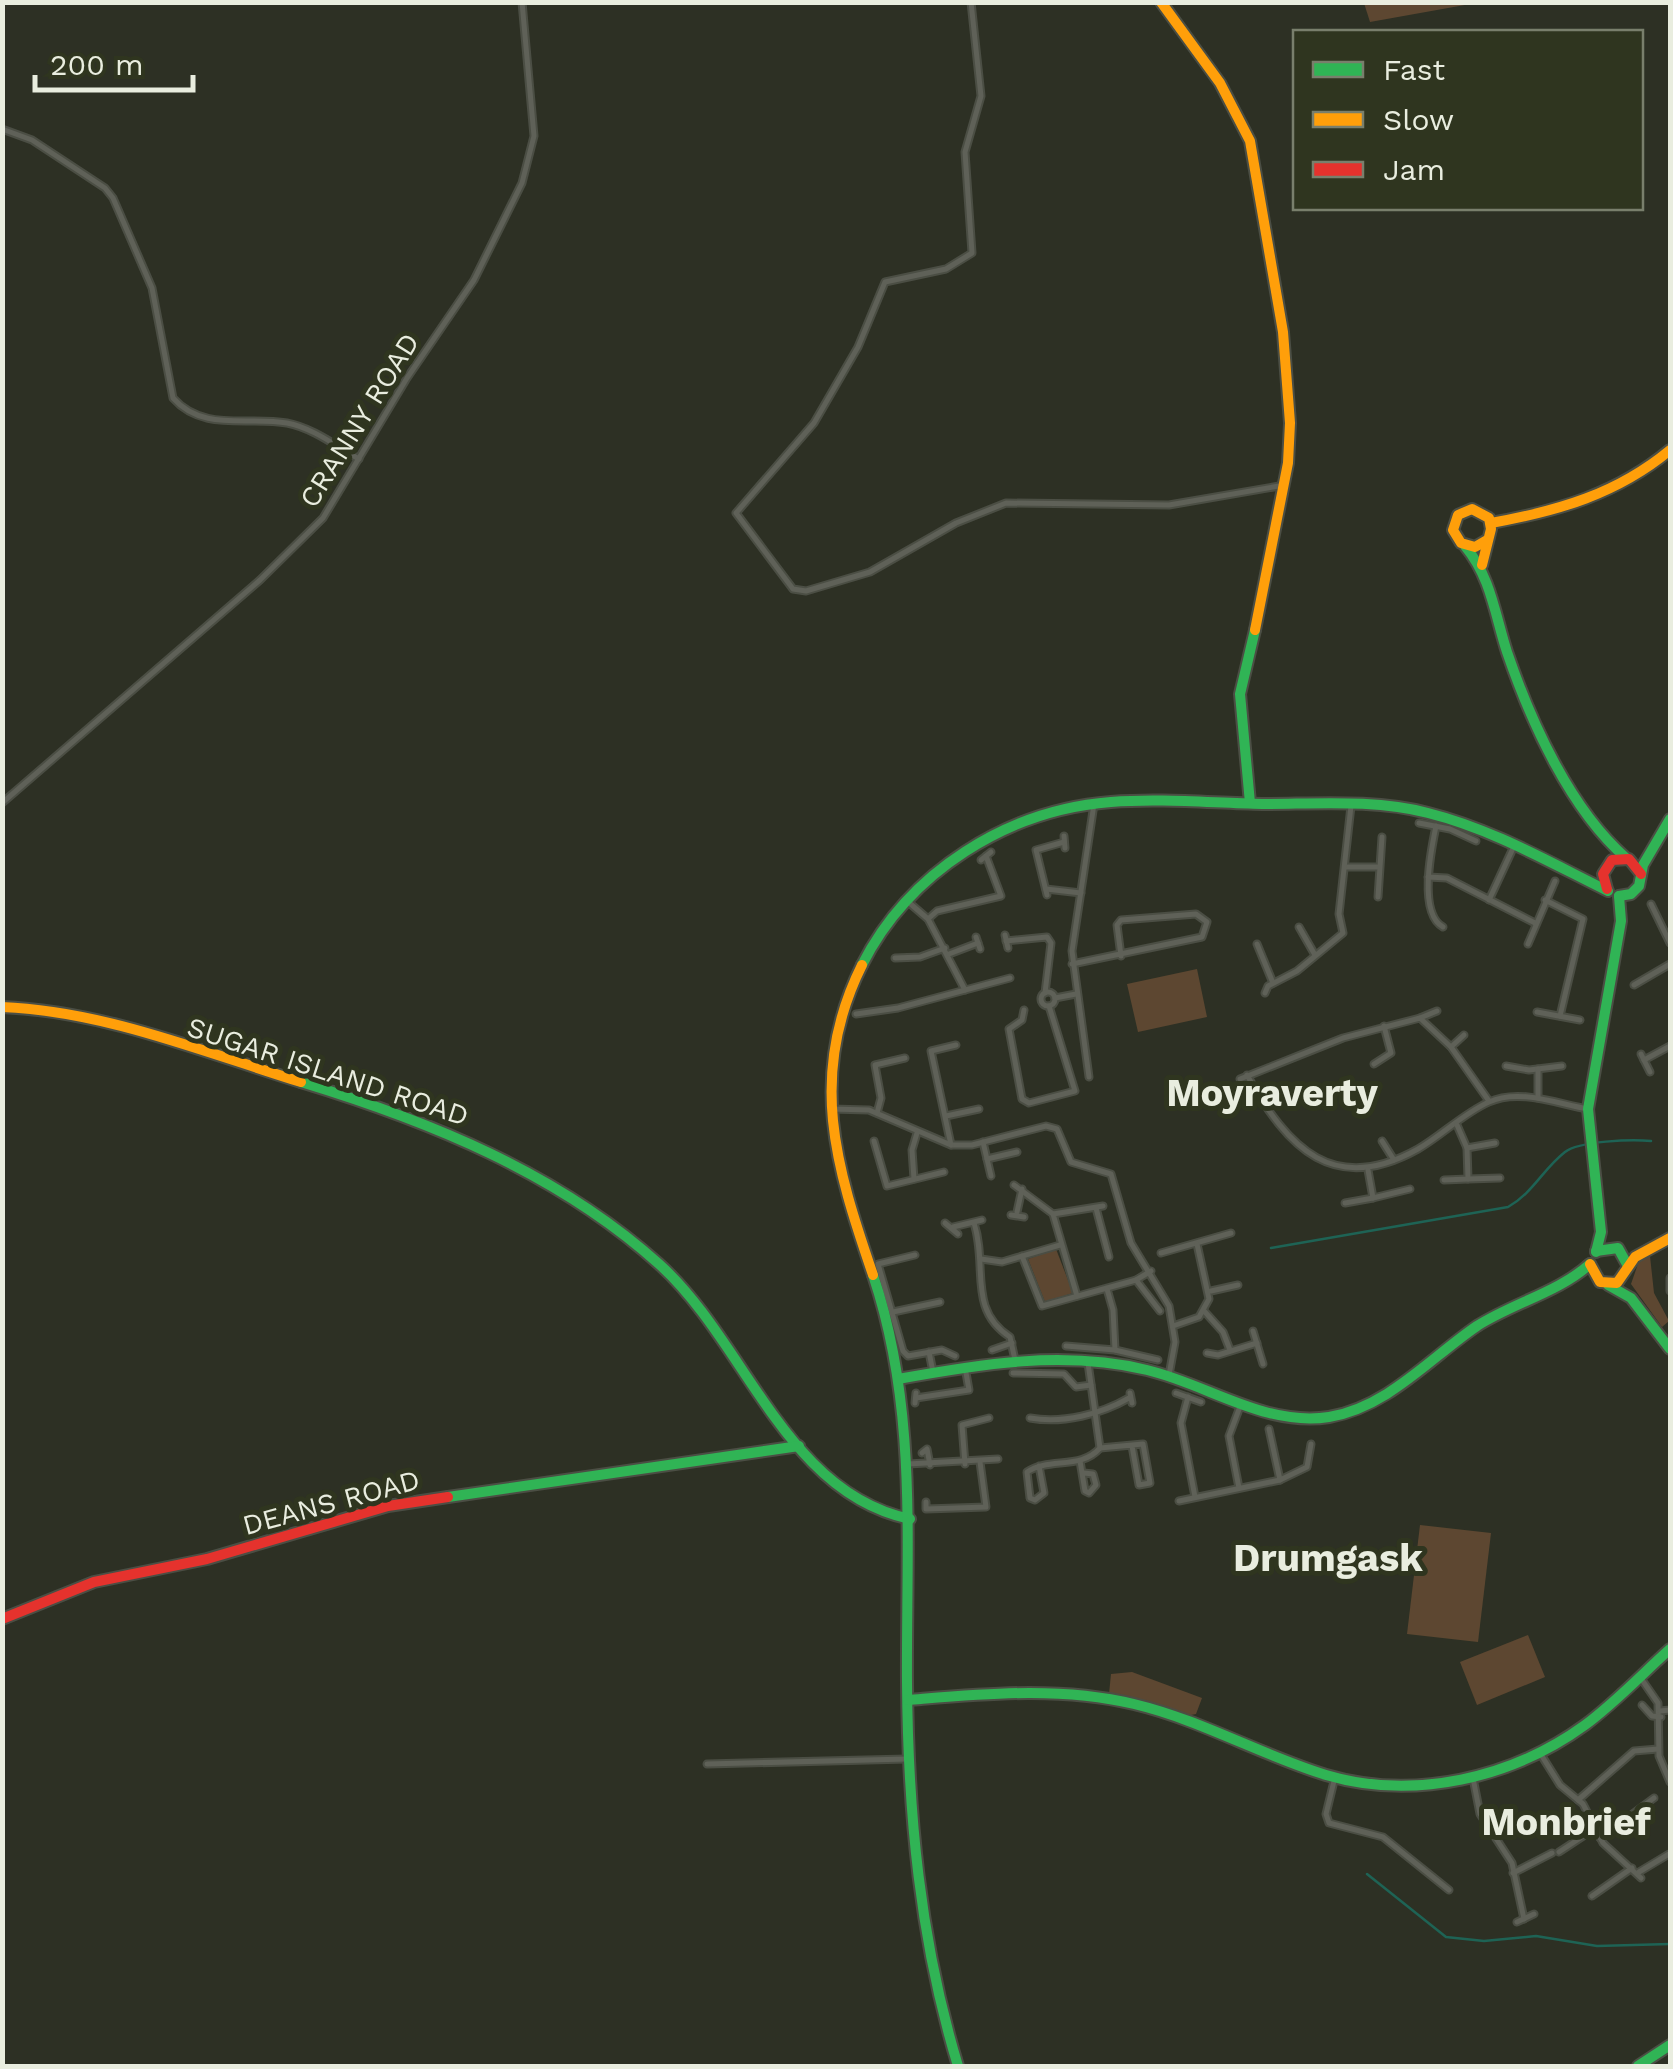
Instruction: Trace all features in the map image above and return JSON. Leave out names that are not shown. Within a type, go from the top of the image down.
[{"type":"street","name":"CRANNY ROAD","points":[[2,803],[307,537],[359,459],[474,280],[522,184],[534,136],[522,2]]},
{"type":"street","points":[[971,2],[981,96],[965,152],[972,253],[946,269],[884,282],[858,347],[814,423],[736,513],[794,589],[806,591],[870,572],[956,523],[1006,503],[1169,505],[1285,486]]},
{"type":"street","points":[[1161,2],[1220,83],[1254,155],[1283,332],[1290,423],[1285,486],[1240,694],[1250,803]]},
{"type":"street","points":[[2,129],[41,146],[105,188],[112,198],[152,288],[173,398],[185,411],[216,420],[288,424],[359,459]]},
{"type":"street","points":[[1491,523],[1584,504],[1627,483],[1670,450]]},
{"type":"street","points":[[1491,523],[1477,509],[1462,512],[1453,530],[1482,568],[1510,660],[1532,711],[1604,839],[1641,874]]},
{"type":"street","points":[[1482,568],[1491,523]]},
{"type":"street","points":[[1466,546],[1487,540]]},
{"type":"street","points":[[1089,1077],[1072,964],[1094,804]]},
{"type":"street","points":[[958,2066],[935,2000],[919,1902],[908,1700],[908,1464],[898,1379],[882,1306],[842,1180],[831,1109],[832,1060],[848,996],[864,960],[906,900],[945,864],[988,836],[1046,813],[1094,804],[1351,806],[1440,816],[1515,844],[1614,894],[1635,890]]},
{"type":"street","points":[[1264,993],[1272,982],[1297,971],[1343,933],[1339,914],[1351,806]]},
{"type":"street","points":[[898,1379],[1015,1360],[1088,1360],[1169,1375],[1274,1415],[1323,1418],[1382,1397],[1481,1324],[1590,1264],[1601,1232],[1588,1143],[1588,1109],[1618,930],[1670,819]]},
{"type":"street","points":[[1418,823],[1476,841]]},
{"type":"street","points":[[1436,826],[1428,877],[1433,918],[1442,927]]},
{"type":"street","points":[[1378,897],[1382,836]]},
{"type":"street","points":[[1604,839],[1603,880],[1614,894],[1618,930]]},
{"type":"street","points":[[1064,842],[1036,850],[1046,892],[1080,893]]},
{"type":"street","points":[[1489,900],[1515,844]]},
{"type":"street","points":[[1577,875],[1656,846]]},
{"type":"street","points":[[928,919],[937,910],[1001,896],[986,856]]},
{"type":"street","points":[[1344,868],[1377,868]]},
{"type":"street","points":[[1428,877],[1447,878],[1535,923]]},
{"type":"street","points":[[1528,944],[1555,881]]},
{"type":"street","points":[[906,900],[928,919],[964,990]]},
{"type":"street","points":[[1545,900],[1583,919],[1560,1016]]},
{"type":"street","points":[[1651,904],[1670,942]]},
{"type":"street","points":[[1072,964],[1121,956],[1202,936],[1207,922],[1196,914],[1120,920],[1117,926],[1121,956]]},
{"type":"street","points":[[1299,927],[1314,954]]},
{"type":"street","points":[[1006,941],[1047,937],[1050,943],[1042,1002],[1049,1006],[1075,1091],[1028,1104],[1022,1099],[1010,1029],[1022,1020],[1024,1010]]},
{"type":"street","points":[[895,958],[920,957],[978,943]]},
{"type":"street","points":[[1257,944],[1272,982]]},
{"type":"street","points":[[1634,984],[1670,964]]},
{"type":"street","points":[[856,1014],[898,1008],[1007,976]]},
{"type":"street","points":[[1045,993],[1055,998],[1076,994]]},
{"type":"street","points":[[1049,1006],[1055,998]]},
{"type":"street","name":"SUGAR ISLAND ROAD","points":[[2,1007],[55,1011],[299,1080],[444,1128],[500,1155],[592,1212],[670,1274],[703,1310],[771,1414],[799,1446],[875,1511],[894,1519],[910,1520]]},
{"type":"street","points":[[1240,1078],[1384,1026],[1437,1012]]},
{"type":"street","points":[[1537,1012],[1580,1020]]},
{"type":"street","points":[[1420,1018],[1452,1047],[1489,1101]]},
{"type":"street","points":[[1374,1064],[1390,1056],[1384,1026]]},
{"type":"street","points":[[1452,1047],[1464,1035]]},
{"type":"street","points":[[951,1145],[931,1051],[956,1045]]},
{"type":"street","points":[[1650,1072],[1643,1057],[1670,1046]]},
{"type":"street","points":[[877,1113],[882,1098],[875,1065],[905,1058]]},
{"type":"street","points":[[1506,1066],[1538,1070],[1562,1066]]},
{"type":"street","points":[[1538,1070],[1538,1098]]},
{"type":"street","points":[[1247,1075],[1304,1150],[1320,1162],[1368,1170],[1456,1125],[1489,1101],[1538,1098],[1588,1109]]},
{"type":"street","points":[[831,1109],[877,1113],[917,1134],[951,1145],[983,1142],[1046,1126],[1060,1132],[1071,1162],[1111,1174],[1132,1243],[1169,1306],[1174,1326],[1169,1375]]},
{"type":"street","points":[[946,1116],[978,1109]]},
{"type":"street","points":[[1456,1125],[1466,1148],[1468,1179]]},
{"type":"street","points":[[914,1179],[912,1150],[917,1134]]},
{"type":"street","points":[[1382,1140],[1394,1160]]},
{"type":"street","points":[[874,1141],[884,1184],[944,1172]]},
{"type":"street","points":[[983,1142],[991,1176]]},
{"type":"street","points":[[1466,1148],[1495,1143]]},
{"type":"street","points":[[987,1159],[1017,1152]]},
{"type":"street","points":[[1368,1170],[1372,1198]]},
{"type":"street","points":[[1444,1180],[1500,1178]]},
{"type":"street","points":[[1014,1185],[1053,1214],[1077,1296]]},
{"type":"street","points":[[1344,1203],[1394,1196],[1410,1189]]},
{"type":"street","points":[[1017,1215],[1022,1190]]},
{"type":"street","points":[[1053,1214],[1099,1207],[1108,1254],[1116,1248]]},
{"type":"street","points":[[953,1227],[982,1220]]},
{"type":"street","points":[[945,1223],[958,1234]]},
{"type":"street","points":[[974,1224],[982,1259],[979,1282],[988,1319],[1012,1343],[1015,1360]]},
{"type":"street","points":[[1601,1232],[1618,1249],[1628,1270],[1631,1298]]},
{"type":"street","points":[[1161,1254],[1231,1233]]},
{"type":"street","points":[[1604,1284],[1628,1270],[1642,1252],[1670,1238]]},
{"type":"street","points":[[1174,1326],[1192,1322],[1205,1312],[1210,1292],[1197,1244]]},
{"type":"street","points":[[982,1259],[1002,1262],[1060,1245]]},
{"type":"street","points":[[1596,1252],[1642,1252]]},
{"type":"street","points":[[1022,1256],[1042,1306],[1136,1280],[1151,1271]]},
{"type":"street","points":[[912,1258],[878,1264],[905,1354],[952,1353]]},
{"type":"street","points":[[1590,1264],[1604,1284]]},
{"type":"street","points":[[1570,1278],[1604,1284],[1631,1298],[1668,1345]]},
{"type":"street","points":[[1670,1278],[1670,1292]]},
{"type":"street","points":[[1136,1280],[1159,1308],[1149,1308]]},
{"type":"street","points":[[1210,1292],[1238,1285]]},
{"type":"street","points":[[1107,1288],[1114,1310],[1115,1350]]},
{"type":"street","points":[[893,1312],[940,1302]]},
{"type":"street","points":[[1205,1312],[1223,1332],[1230,1352]]},
{"type":"street","points":[[1253,1331],[1263,1364]]},
{"type":"street","points":[[1076,1336],[1076,1346]]},
{"type":"street","points":[[992,1350],[1012,1343]]},
{"type":"street","points":[[1207,1353],[1230,1352],[1257,1344]]},
{"type":"street","points":[[1066,1346],[1115,1350],[1158,1360]]},
{"type":"street","points":[[1148,1358],[1150,1348]]},
{"type":"street","points":[[929,1352],[933,1372]]},
{"type":"street","points":[[1088,1360],[1100,1448]]},
{"type":"street","points":[[916,1398],[969,1390],[965,1367]]},
{"type":"street","points":[[1021,1383],[1016,1373],[1064,1374],[1076,1387],[1091,1385]]},
{"type":"street","points":[[1176,1393],[1201,1402]]},
{"type":"street","points":[[1036,1428],[1032,1419],[1096,1412],[1130,1398]]},
{"type":"street","points":[[1188,1398],[1181,1423],[1195,1497]]},
{"type":"street","points":[[1239,1488],[1229,1436],[1241,1403]]},
{"type":"street","points":[[965,1464],[962,1424],[986,1418],[986,1427]]},
{"type":"street","points":[[1259,1436],[1268,1432],[1280,1480]]},
{"type":"street","points":[[1039,1466],[1044,1494],[1035,1500],[1030,1498],[1026,1472],[1039,1466],[1080,1461],[1100,1448],[1143,1444],[1150,1483],[1139,1485],[1132,1446]]},
{"type":"street","points":[[1180,1500],[1280,1480],[1306,1467],[1311,1444]]},
{"type":"street","name":"DEANS ROAD","points":[[2,1619],[94,1582],[206,1560],[388,1506],[799,1446]]},
{"type":"street","points":[[922,1453],[927,1449],[930,1465]]},
{"type":"street","points":[[908,1464],[965,1464],[998,1459]]},
{"type":"street","points":[[1080,1461],[1084,1473]]},
{"type":"street","points":[[926,1502],[926,1509],[986,1507],[980,1462]]},
{"type":"street","points":[[908,1700],[1082,1694],[1168,1714],[1335,1777],[1378,1785],[1473,1778],[1540,1752],[1582,1727],[1670,1649]]},
{"type":"street","points":[[1640,1677],[1660,1714],[1658,1749],[1670,1782]]},
{"type":"street","points":[[1642,1705],[1652,1716],[1670,1710]]},
{"type":"street","points":[[1578,1800],[1602,1773],[1634,1751],[1658,1749]]},
{"type":"street","points":[[1540,1752],[1560,1785],[1578,1800],[1600,1838],[1637,1873]]},
{"type":"street","points":[[707,1764],[910,1759]]},
{"type":"street","points":[[1335,1777],[1326,1814],[1329,1822],[1383,1837],[1448,1890]]},
{"type":"street","points":[[1473,1778],[1480,1814],[1504,1847],[1514,1873],[1524,1919]]},
{"type":"street","points":[[1600,1838],[1654,1798]]},
{"type":"street","points":[[1514,1873],[1552,1856],[1594,1829]]},
{"type":"street","points":[[1603,1900],[1595,1894],[1667,1855],[1669,1864]]},
{"type":"street","points":[[1516,1922],[1534,1914]]},
{"type":"street","points":[[1638,2066],[1670,2045]]},
{"type":"shaded area","points":[[1364,2],[1476,3],[1370,22]]},
{"type":"shaded area","points":[[1197,969],[1207,1017],[1138,1032],[1127,984]]},
{"type":"shaded area","points":[[1056,1249],[1073,1293],[1045,1302],[1028,1259]]},
{"type":"shaded area","points":[[1650,1256],[1654,1293],[1669,1321],[1662,1327],[1631,1284],[1639,1261]]},
{"type":"shaded area","points":[[1420,1525],[1491,1533],[1478,1642],[1407,1634]]},
{"type":"shaded area","points":[[1528,1635],[1545,1677],[1477,1705],[1460,1662]]},
{"type":"shaded area","points":[[1132,1672],[1202,1698],[1196,1714],[1186,1716],[1109,1694],[1111,1674]]},
{"type":"waterway","points":[[1271,1248],[1508,1207],[1572,1148],[1651,1141]]},
{"type":"waterway","points":[[1367,1874],[1446,1937],[1484,1941],[1536,1936],[1597,1946],[1670,1944]]},
{"type":"traffic: fast","points":[[1465,546],[1487,583],[1517,679],[1554,763],[1587,815],[1626,858]]},
{"type":"traffic: fast","points":[[1250,803],[1240,694],[1255,630]]},
{"type":"traffic: fast","points":[[862,965],[906,901],[965,852],[1035,818],[1072,807],[1111,802],[1345,803],[1408,809],[1498,837],[1608,891]]},
{"type":"traffic: fast","points":[[1619,896],[1631,894],[1639,886],[1643,865],[1670,819]]},
{"type":"traffic: fast","points":[[1596,1252],[1601,1232],[1588,1109],[1621,921],[1619,896]]},
{"type":"traffic: fast","points":[[301,1082],[397,1114],[490,1153],[620,1232],[690,1296],[770,1411],[830,1479],[867,1504],[910,1519]]},
{"type":"traffic: fast","points":[[1596,1251],[1618,1248],[1628,1266]]},
{"type":"traffic: fast","points":[[898,1379],[1022,1361],[1085,1361],[1169,1376],[1282,1416],[1329,1417],[1350,1412],[1389,1392],[1477,1326],[1564,1282],[1590,1264]]},
{"type":"traffic: fast","points":[[873,1275],[887,1325],[903,1426],[908,1528],[908,1732],[919,1876],[934,1972],[958,2066]]},
{"type":"traffic: fast","points":[[1608,1285],[1631,1298],[1670,1349]]},
{"type":"traffic: fast","points":[[448,1497],[799,1446]]},
{"type":"traffic: fast","points":[[908,1700],[1021,1693],[1106,1698],[1183,1719],[1326,1775],[1393,1786],[1427,1785],[1494,1771],[1557,1743],[1596,1716],[1670,1649]]},
{"type":"traffic: fast","points":[[1638,2066],[1670,2045]]},
{"type":"traffic: slow","points":[[1161,2],[1220,83],[1250,141],[1283,332],[1290,423],[1288,463],[1255,630]]},
{"type":"traffic: slow","points":[[1491,523],[1586,498],[1629,478],[1670,450]]},
{"type":"traffic: slow","points":[[1482,565],[1491,529],[1489,518],[1472,509],[1458,515],[1453,530],[1461,543],[1475,547],[1487,540]]},
{"type":"traffic: slow","points":[[862,965],[845,1005],[835,1045],[833,1121],[848,1196],[873,1275]]},
{"type":"traffic: slow","points":[[2,1007],[116,1025],[301,1082]]},
{"type":"traffic: slow","points":[[1590,1264],[1600,1282],[1617,1283],[1635,1257],[1670,1238]]},
{"type":"traffic: jam","points":[[1607,889],[1603,874],[1612,860],[1629,859],[1641,874]]},
{"type":"traffic: jam","points":[[2,1619],[94,1582],[207,1559],[388,1506],[448,1497]]},
{"type":"district","name":"Moyraverty","points":[[1272,1093]]},
{"type":"district","name":"Drumgask","points":[[1328,1558]]},
{"type":"district","name":"Monbrief","points":[[1566,1822]]}]
